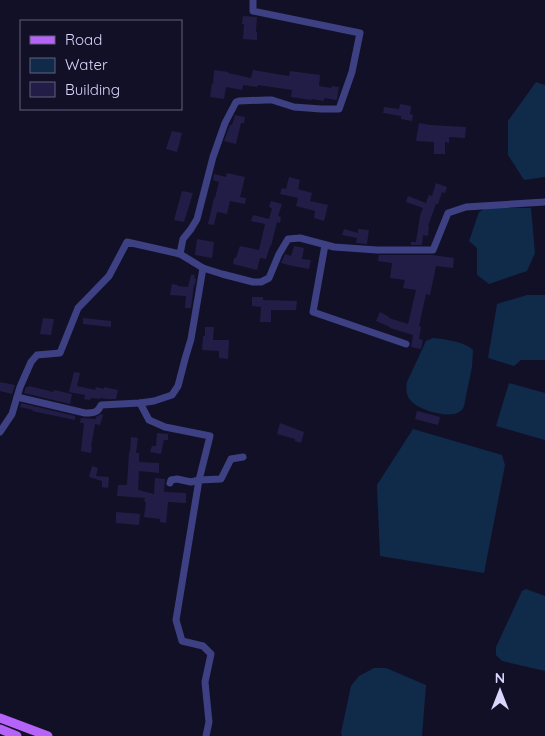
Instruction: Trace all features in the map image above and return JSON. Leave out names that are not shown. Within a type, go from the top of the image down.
[{"type":"main road","points":[[0,718],[48,736]]},
{"type":"main road","points":[[0,729],[17,736]]},
{"type":"street","points":[[180,254],[183,239],[197,219],[213,157],[225,123],[236,102],[238,100],[272,100],[294,107],[339,108],[352,72],[360,33],[253,11],[253,0]]},
{"type":"street","points":[[0,432],[12,414],[31,362],[37,355],[60,353],[78,308],[109,276],[127,242],[180,254],[203,268],[246,280],[262,282],[269,278],[279,254],[288,239],[300,238],[334,247],[377,250],[433,250],[448,213],[466,207],[545,202]]},
{"type":"street","points":[[325,245],[313,312],[406,344]]},
{"type":"street","points":[[17,397],[85,413],[95,413],[101,404],[140,403],[172,396],[178,386],[191,339],[203,268]]},
{"type":"street","points":[[140,403],[149,420],[165,427],[210,436],[199,480],[176,620],[182,641],[203,646],[211,654],[205,682],[209,722],[206,736]]},
{"type":"street","points":[[170,483],[171,480],[177,479],[191,482],[221,479],[231,459],[243,457]]},
{"type":"water","points":[[536,82],[545,85],[545,177],[524,180],[508,155],[508,121]]},
{"type":"water","points":[[486,208],[531,208],[535,253],[527,271],[489,284],[477,275],[477,248],[469,241],[479,212]]},
{"type":"water","points":[[527,295],[545,295],[545,360],[521,360],[514,366],[488,358],[497,304]]},
{"type":"water","points":[[433,338],[460,343],[473,350],[472,367],[464,406],[461,411],[454,414],[442,414],[420,408],[407,395],[407,382],[426,341]]},
{"type":"water","points":[[509,383],[545,393],[545,440],[496,426]]},
{"type":"water","points":[[413,429],[502,455],[505,465],[484,573],[380,556],[377,485]]},
{"type":"water","points":[[526,589],[545,596],[545,671],[502,661],[496,655],[496,647],[522,591]]},
{"type":"water","points":[[374,668],[386,668],[426,685],[422,736],[342,736],[341,733],[351,686],[359,676]]},
{"type":"building","points":[[243,16],[257,17],[257,40],[243,39]]},
{"type":"building","points":[[214,70],[251,78],[253,70],[289,76],[290,71],[320,75],[319,86],[339,87],[337,99],[324,98],[324,101],[291,97],[292,90],[258,85],[257,87],[243,85],[242,90],[226,87],[224,99],[210,97]]},
{"type":"building","points":[[400,104],[411,106],[410,114],[413,115],[412,121],[401,119],[401,116],[383,113],[384,107],[399,109]]},
{"type":"building","points":[[235,115],[245,117],[244,123],[241,123],[236,144],[224,141]]},
{"type":"building","points":[[419,123],[466,127],[465,138],[449,137],[449,143],[445,142],[445,154],[434,154],[434,142],[416,141]]},
{"type":"building","points":[[172,131],[182,133],[177,152],[166,149]]},
{"type":"building","points":[[227,173],[245,177],[240,197],[246,198],[245,204],[230,201],[227,214],[217,212],[214,225],[208,224],[219,182],[213,180],[214,174],[226,177]]},
{"type":"building","points":[[289,177],[300,180],[298,189],[312,193],[310,201],[328,205],[324,221],[314,218],[315,211],[296,206],[298,198],[280,194],[282,188],[286,189]]},
{"type":"building","points":[[436,183],[447,187],[445,193],[442,192],[438,204],[436,204],[428,226],[428,236],[423,235],[422,245],[411,245],[411,242],[416,242],[423,208],[406,202],[408,196],[426,203],[429,195],[432,196]]},
{"type":"building","points":[[182,191],[193,193],[184,222],[174,220]]},
{"type":"building","points":[[271,201],[282,204],[278,216],[281,217],[280,223],[277,222],[266,259],[260,258],[257,270],[233,264],[240,246],[259,250],[265,224],[251,221],[253,215],[269,219],[272,208],[269,207]]},
{"type":"building","points":[[344,229],[358,233],[358,229],[369,230],[367,244],[356,243],[357,238],[342,235]]},
{"type":"building","points":[[197,239],[214,242],[212,258],[195,255]]},
{"type":"building","points":[[294,246],[304,248],[302,259],[311,260],[309,269],[281,263],[285,254],[291,256]]},
{"type":"building","points":[[379,255],[432,255],[454,258],[453,268],[436,266],[430,295],[426,294],[419,326],[421,327],[419,339],[423,340],[421,349],[411,347],[413,335],[390,328],[376,321],[380,312],[389,318],[408,324],[416,290],[403,288],[405,280],[390,278],[392,263],[378,261]]},
{"type":"building","points":[[191,275],[195,275],[194,278],[196,279],[191,308],[185,308],[186,296],[170,295],[172,284],[188,287]]},
{"type":"building","points":[[252,297],[263,297],[263,300],[297,301],[296,310],[271,310],[271,322],[260,322],[261,307],[252,306]]},
{"type":"building","points":[[43,318],[54,319],[51,335],[40,334]]},
{"type":"building","points":[[83,318],[111,321],[111,327],[83,324]]},
{"type":"building","points":[[205,327],[214,327],[213,340],[229,340],[228,359],[219,358],[219,351],[202,350]]},
{"type":"building","points":[[74,372],[80,373],[77,386],[95,390],[96,387],[104,389],[104,387],[118,390],[116,399],[91,398],[90,400],[84,399],[85,395],[69,392]]},
{"type":"building","points":[[0,382],[15,385],[12,394],[0,391]]},
{"type":"building","points":[[29,386],[53,392],[54,390],[72,394],[70,404],[24,393],[26,387]]},
{"type":"building","points":[[21,403],[75,416],[75,420],[32,411],[20,407]]},
{"type":"building","points":[[417,411],[440,417],[438,425],[415,419]]},
{"type":"building","points":[[101,414],[103,415],[100,425],[95,424],[91,453],[81,451],[84,423],[80,423],[81,418],[96,419]]},
{"type":"building","points":[[280,423],[304,432],[301,443],[295,441],[295,439],[277,434]]},
{"type":"building","points":[[157,433],[168,434],[168,440],[164,440],[161,454],[150,452],[152,446],[156,446]]},
{"type":"building","points":[[131,437],[138,438],[136,453],[139,453],[139,462],[159,463],[159,473],[139,471],[138,490],[154,494],[155,478],[165,479],[164,492],[186,493],[186,503],[168,502],[166,523],[160,522],[160,519],[144,517],[145,498],[117,496],[118,485],[127,485]]},
{"type":"building","points":[[92,466],[98,468],[96,476],[109,477],[108,488],[102,487],[102,481],[89,477]]},
{"type":"building","points":[[116,512],[140,514],[139,525],[116,523]]}]
